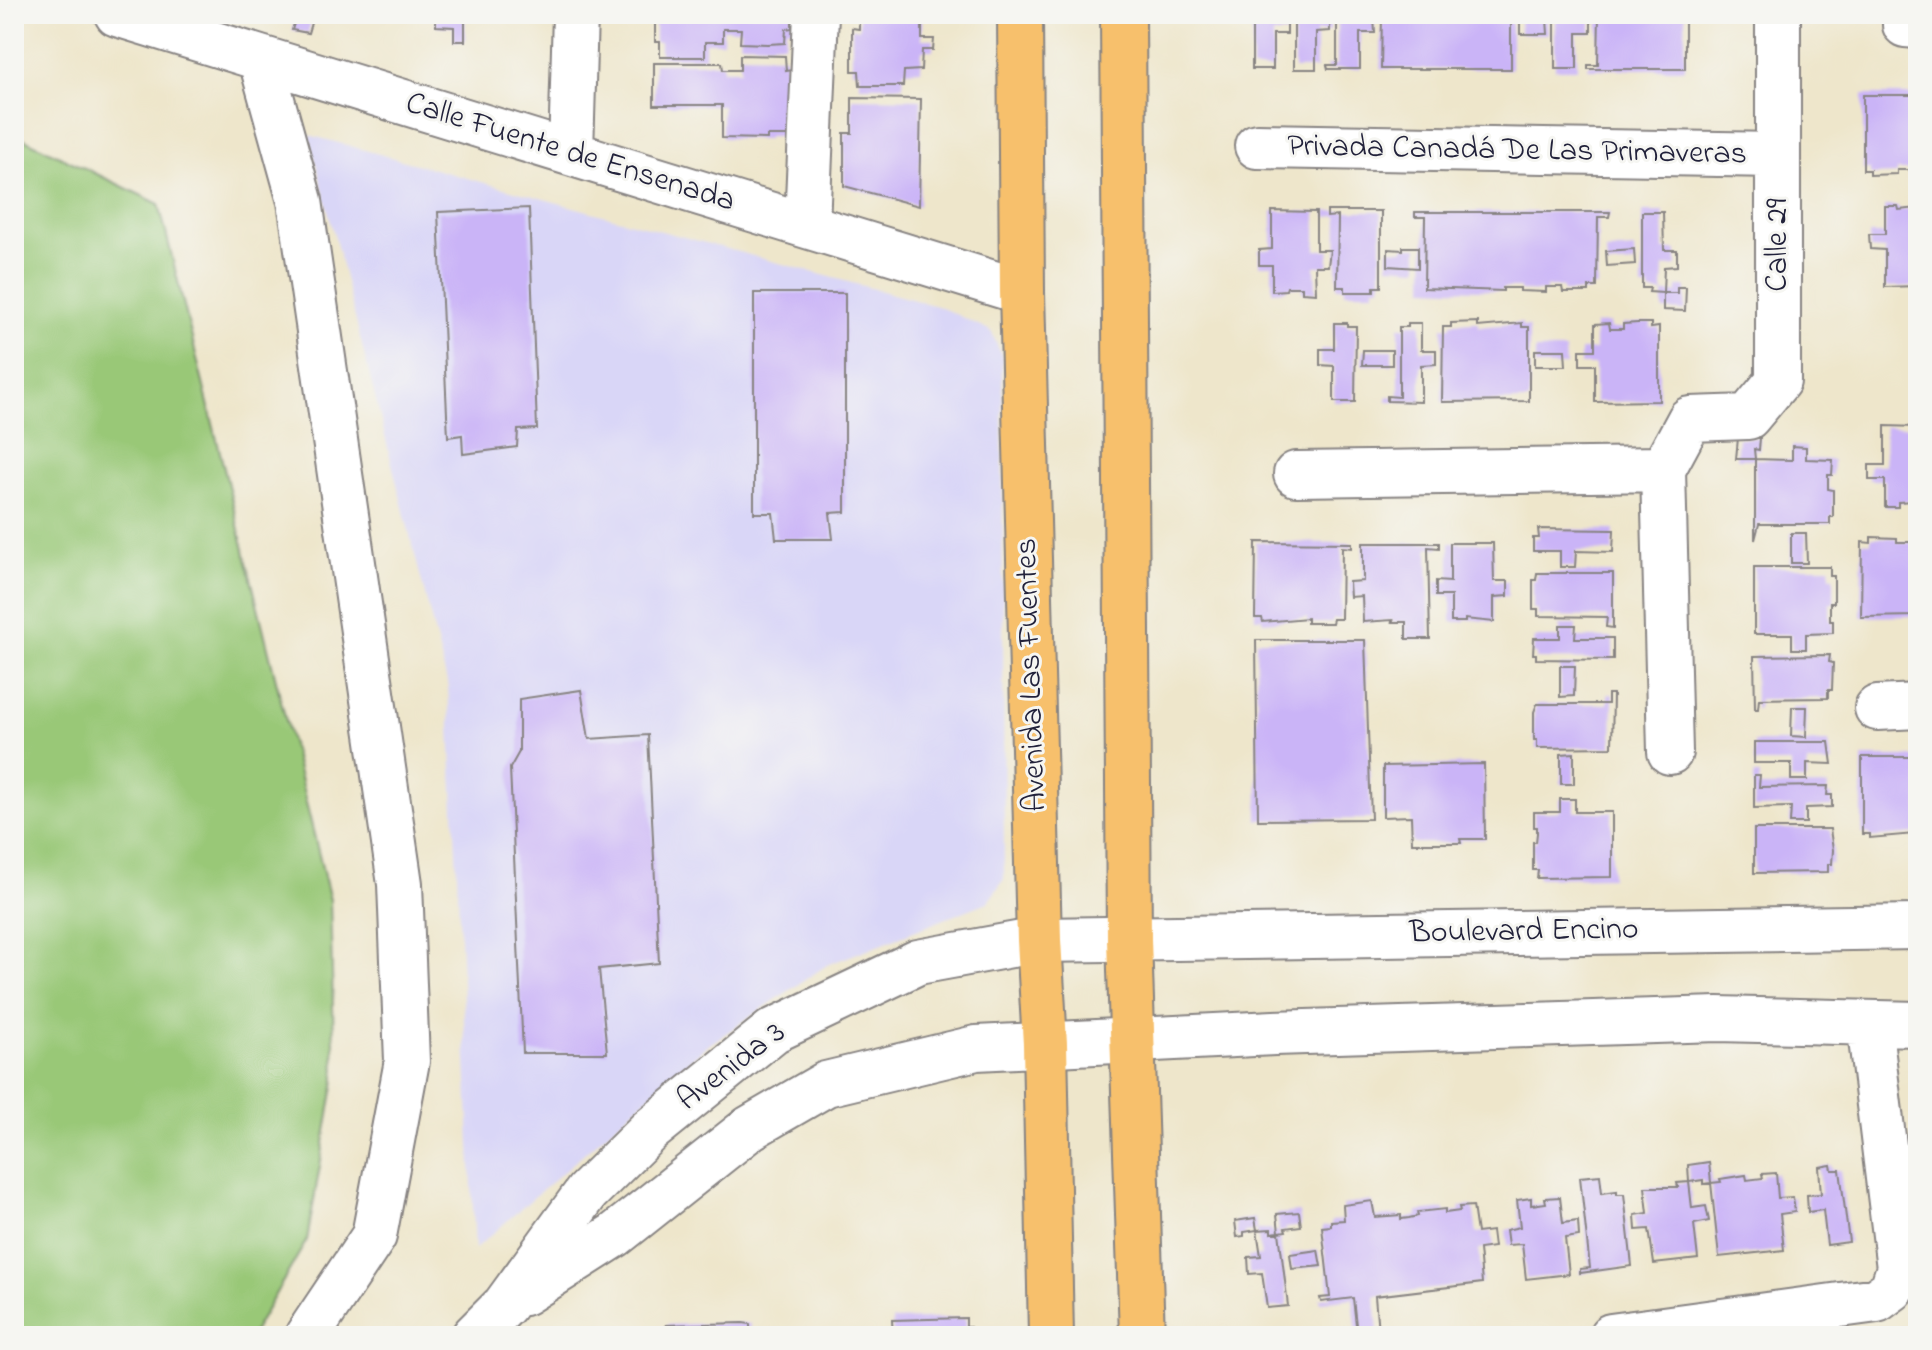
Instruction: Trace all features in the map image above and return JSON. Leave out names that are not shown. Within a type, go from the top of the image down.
[{"type":"main road","name":"Avenida Las Fuentes","points":[[1020,14],[1022,292],[1051,1336]]},
{"type":"main road","points":[[1123,14],[1129,939],[1142,1336]]},
{"type":"street","name":"Calle Fuente de Ensenada","points":[[117,14],[240,41],[571,153],[1022,292]]},
{"type":"street","points":[[571,153],[575,14]]},
{"type":"street","points":[[807,224],[816,14]]},
{"type":"street","name":"Calle 29","points":[[1663,469],[1690,419],[1748,417],[1778,381],[1778,14]]},
{"type":"street","points":[[240,41],[300,201],[400,884],[407,1061],[374,1236],[307,1336]]},
{"type":"street","name":"Privada Canadá De Las Primaveras","points":[[1257,146],[1777,155]]},
{"type":"street","points":[[1296,474],[1663,469],[1670,752]]},
{"type":"street","name":"Boulevard Encino","points":[[1129,939],[1918,927]]},
{"type":"street","name":"Avenida 3","points":[[474,1336],[505,1305],[587,1192],[649,1131],[773,1031],[918,962],[1039,940],[1129,939]]},
{"type":"street","points":[[1132,1040],[1718,1019],[1918,1024]]},
{"type":"street","points":[[1611,1336],[1877,1300],[1892,1289],[1899,1268],[1869,1023]]},
{"type":"street","name":"Avenida 3","points":[[505,1305],[615,1235],[750,1128],[826,1084],[976,1048],[1132,1040]]},
{"type":"street","points":[[733,1063],[769,1116]]},
{"type":"shaded area","points":[[309,135],[940,307],[991,331],[1002,357],[1004,879],[988,902],[827,965],[704,1048],[475,1249],[448,686]]},
{"type":"green space","points":[[14,134],[159,204],[330,900],[335,1080],[307,1240],[251,1336],[14,1336]]},
{"type":"building","points":[[297,14],[313,16],[308,33],[292,30]]},
{"type":"building","points":[[436,14],[465,14],[465,41],[454,41],[454,27],[436,26]]},
{"type":"building","points":[[655,14],[792,14],[792,28],[786,29],[785,43],[768,44],[740,43],[741,29],[723,29],[723,42],[705,42],[705,57],[660,57],[660,42],[655,42]]},
{"type":"building","points":[[859,14],[922,14],[922,39],[934,39],[933,50],[922,50],[921,70],[904,71],[903,86],[860,86],[859,71],[852,71],[852,28],[859,29]]},
{"type":"building","points":[[1252,14],[1273,14],[1273,18],[1287,19],[1287,34],[1273,34],[1273,69],[1252,69]]},
{"type":"building","points":[[1294,14],[1316,14],[1316,19],[1330,17],[1330,31],[1316,32],[1316,69],[1294,69]]},
{"type":"building","points":[[1337,14],[1360,14],[1360,18],[1374,18],[1375,33],[1360,33],[1360,69],[1328,69],[1327,65],[1337,65]]},
{"type":"building","points":[[1382,14],[1511,14],[1511,69],[1381,69]]},
{"type":"building","points":[[1555,14],[1577,14],[1576,19],[1591,19],[1591,33],[1577,33],[1577,69],[1555,69]]},
{"type":"building","points":[[1599,14],[1685,14],[1685,69],[1588,69],[1588,65],[1598,65]]},
{"type":"building","points":[[1520,18],[1547,19],[1548,34],[1520,34]]},
{"type":"building","points":[[740,55],[785,56],[786,71],[792,70],[800,136],[722,138],[722,105],[654,105],[654,63],[722,63],[723,70],[740,70]]},
{"type":"building","points":[[1863,95],[1918,95],[1918,176],[1913,176],[1913,170],[1870,175],[1870,170],[1863,170]]},
{"type":"building","points":[[852,98],[921,99],[919,206],[844,186],[844,133],[852,133]]},
{"type":"building","points":[[1885,206],[1898,206],[1899,210],[1918,208],[1918,286],[1885,287],[1885,250],[1870,249],[1869,234],[1885,234]]},
{"type":"building","points":[[529,208],[537,429],[518,430],[517,447],[463,454],[462,435],[448,437],[438,212]]},
{"type":"building","points":[[1272,211],[1316,212],[1316,250],[1330,250],[1328,266],[1315,266],[1316,293],[1302,292],[1302,287],[1272,291],[1272,265],[1259,265],[1259,250],[1272,249]]},
{"type":"building","points":[[1327,211],[1381,211],[1381,287],[1374,287],[1374,292],[1345,292],[1345,287],[1337,287],[1338,216],[1327,217]]},
{"type":"building","points":[[1415,212],[1610,212],[1609,217],[1598,217],[1597,287],[1589,287],[1589,292],[1563,292],[1562,287],[1546,287],[1546,292],[1520,291],[1520,288],[1503,288],[1503,291],[1424,288],[1425,217],[1415,217]]},
{"type":"building","points":[[1642,212],[1663,212],[1664,250],[1677,250],[1677,266],[1664,267],[1663,293],[1642,288]]},
{"type":"building","points":[[1403,247],[1418,247],[1418,268],[1388,266],[1388,249],[1403,250]]},
{"type":"building","points":[[1634,249],[1635,264],[1607,266],[1606,251]]},
{"type":"building","points":[[1677,287],[1686,287],[1685,311],[1663,310],[1663,293],[1677,293]]},
{"type":"building","points":[[754,293],[845,293],[845,512],[830,513],[833,539],[776,539],[773,513],[754,513]]},
{"type":"building","points":[[1478,322],[1478,327],[1522,323],[1522,327],[1529,327],[1529,401],[1442,402],[1443,327],[1451,327],[1451,323]]},
{"type":"building","points":[[1334,323],[1356,326],[1355,402],[1334,402],[1334,366],[1320,365],[1320,349],[1334,349]]},
{"type":"building","points":[[1408,323],[1421,323],[1421,350],[1436,350],[1436,364],[1421,365],[1421,402],[1387,401],[1387,396],[1399,397],[1399,327],[1408,327]]},
{"type":"building","points":[[1609,323],[1610,329],[1623,329],[1623,324],[1638,323],[1651,323],[1651,328],[1659,327],[1659,401],[1595,402],[1595,365],[1580,365],[1580,350],[1595,350],[1595,324]]},
{"type":"building","points":[[1363,350],[1392,350],[1392,365],[1362,365]]},
{"type":"building","points":[[1535,350],[1565,350],[1566,366],[1535,366]]},
{"type":"building","points":[[1885,426],[1918,427],[1918,506],[1913,506],[1913,501],[1898,502],[1898,507],[1885,507],[1885,480],[1869,480],[1869,465],[1885,465]]},
{"type":"building","points":[[1738,438],[1760,438],[1759,450],[1754,449],[1755,459],[1736,459]]},
{"type":"building","points":[[1792,446],[1806,447],[1806,459],[1833,460],[1832,475],[1828,475],[1828,489],[1833,490],[1830,524],[1759,524],[1755,540],[1755,459],[1792,460]]},
{"type":"building","points":[[1538,529],[1614,530],[1613,552],[1576,551],[1575,567],[1560,567],[1560,551],[1533,551],[1533,538],[1539,538]]},
{"type":"building","points":[[1791,533],[1806,533],[1807,563],[1791,563]]},
{"type":"building","points":[[1871,537],[1897,538],[1897,542],[1913,542],[1913,538],[1918,538],[1918,616],[1861,617],[1862,542],[1871,543]]},
{"type":"building","points":[[1256,542],[1352,543],[1352,548],[1342,547],[1341,619],[1333,619],[1332,623],[1307,623],[1307,618],[1263,622],[1262,618],[1255,618]]},
{"type":"building","points":[[1363,543],[1439,543],[1439,548],[1428,547],[1430,639],[1406,639],[1406,622],[1363,622],[1362,596],[1350,597],[1349,582],[1363,581]]},
{"type":"building","points":[[1450,543],[1493,543],[1494,581],[1508,581],[1508,596],[1494,597],[1494,622],[1465,619],[1465,622],[1451,622],[1451,596],[1436,596],[1436,581],[1450,582]]},
{"type":"building","points":[[1754,567],[1830,567],[1830,576],[1834,576],[1834,603],[1830,603],[1833,633],[1806,634],[1806,649],[1792,649],[1792,634],[1754,634]]},
{"type":"building","points":[[1537,573],[1613,573],[1613,628],[1606,627],[1607,617],[1538,616],[1538,609],[1533,609],[1533,580],[1536,580]]},
{"type":"building","points":[[1560,625],[1576,625],[1575,638],[1613,638],[1613,660],[1536,659],[1536,654],[1533,654],[1534,638],[1560,638]]},
{"type":"building","points":[[1256,640],[1365,640],[1371,819],[1258,820]]},
{"type":"building","points":[[1830,655],[1829,662],[1833,663],[1832,690],[1828,690],[1828,698],[1759,699],[1758,709],[1755,709],[1754,656]]},
{"type":"building","points":[[1560,666],[1575,666],[1574,696],[1560,697]]},
{"type":"building","points":[[581,690],[589,739],[648,735],[659,963],[599,969],[607,1053],[523,1053],[510,768],[519,752],[519,699]]},
{"type":"building","points":[[1608,694],[1613,694],[1612,747],[1537,748],[1534,712],[1537,704],[1608,704]]},
{"type":"building","points":[[1792,707],[1807,707],[1806,737],[1791,736]]},
{"type":"building","points":[[1754,742],[1829,742],[1832,764],[1807,763],[1807,780],[1791,780],[1791,763],[1754,763]]},
{"type":"building","points":[[1574,753],[1574,784],[1561,784],[1561,754]]},
{"type":"building","points":[[1862,757],[1918,757],[1918,839],[1914,839],[1914,834],[1870,838],[1870,834],[1862,834]]},
{"type":"building","points":[[1484,764],[1485,839],[1460,839],[1461,843],[1412,843],[1411,816],[1383,817],[1383,766]]},
{"type":"building","points":[[1754,775],[1760,775],[1759,787],[1828,786],[1827,795],[1832,795],[1832,807],[1806,808],[1806,823],[1790,823],[1791,807],[1754,808]]},
{"type":"building","points":[[1560,799],[1575,799],[1575,812],[1612,812],[1612,877],[1537,878],[1538,870],[1533,870],[1533,842],[1536,842],[1537,833],[1534,812],[1560,812]]},
{"type":"building","points":[[1754,829],[1830,829],[1833,850],[1828,872],[1754,873]]},
{"type":"building","points":[[1709,1162],[1711,1183],[1703,1184],[1703,1180],[1689,1182],[1688,1165]]},
{"type":"building","points":[[1831,1165],[1832,1170],[1840,1170],[1849,1242],[1827,1245],[1823,1210],[1808,1212],[1807,1195],[1821,1194],[1819,1167]]},
{"type":"building","points":[[1776,1173],[1778,1198],[1793,1197],[1795,1212],[1780,1214],[1784,1250],[1719,1257],[1711,1183],[1746,1175],[1747,1180],[1763,1178],[1762,1174]]},
{"type":"building","points":[[1600,1175],[1602,1193],[1617,1191],[1617,1194],[1624,1194],[1632,1266],[1580,1273],[1580,1269],[1590,1268],[1580,1177]]},
{"type":"building","points":[[1689,1182],[1692,1208],[1706,1206],[1709,1221],[1694,1224],[1698,1259],[1654,1264],[1649,1229],[1636,1230],[1635,1215],[1648,1213],[1645,1187],[1678,1187],[1677,1183]]},
{"type":"building","points":[[1560,1197],[1563,1223],[1578,1221],[1579,1236],[1565,1238],[1569,1274],[1526,1279],[1522,1244],[1508,1245],[1506,1230],[1520,1227],[1517,1200],[1531,1198],[1531,1205],[1546,1203],[1545,1198]]},
{"type":"building","points":[[1372,1201],[1375,1217],[1401,1215],[1401,1219],[1418,1216],[1417,1212],[1445,1209],[1445,1213],[1460,1211],[1459,1207],[1473,1206],[1477,1233],[1492,1231],[1494,1247],[1479,1249],[1482,1283],[1375,1296],[1378,1332],[1357,1334],[1353,1298],[1321,1302],[1320,1298],[1330,1297],[1322,1227],[1331,1226],[1331,1221],[1344,1220],[1343,1205]]},
{"type":"building","points":[[1299,1212],[1301,1226],[1279,1232],[1277,1214]]},
{"type":"building","points":[[1255,1218],[1257,1230],[1244,1232],[1244,1236],[1237,1237],[1235,1221]]},
{"type":"building","points":[[1257,1230],[1279,1232],[1288,1306],[1267,1308],[1262,1273],[1249,1274],[1248,1257],[1261,1256]]},
{"type":"building","points":[[1318,1250],[1321,1266],[1292,1269],[1290,1254]]},
{"type":"building","points":[[966,1318],[970,1336],[893,1336],[892,1320]]},
{"type":"building","points":[[750,1324],[750,1336],[654,1336],[654,1329],[667,1330],[666,1325]]}]
